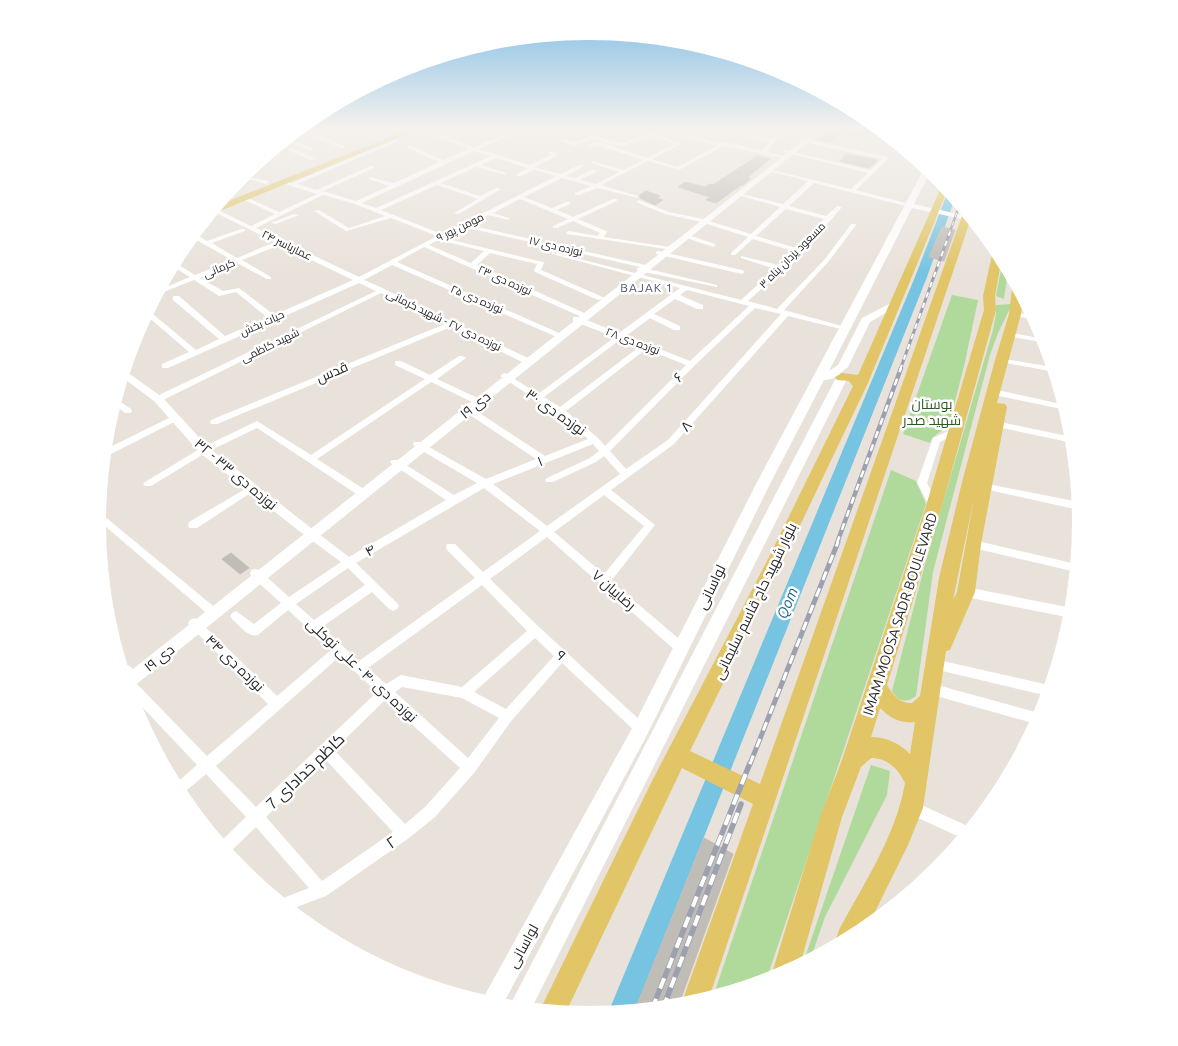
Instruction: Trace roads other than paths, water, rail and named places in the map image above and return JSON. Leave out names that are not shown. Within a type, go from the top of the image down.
[{"type":"main road","points":[[235,194],[282,176]]},
{"type":"main road","points":[[226,205],[305,176]]},
{"type":"main road","name":"۱۹ دی","points":[[664,251],[686,236],[759,176]]},
{"type":"main road","name":"۱۹ دی","points":[[131,674],[664,251],[740,194],[760,176]]},
{"type":"main road","name":"لواسانی","points":[[495,997],[641,729],[814,386],[845,328],[918,206],[926,176]]},
{"type":"main road","name":"بلوار شهید حاج قاسم سلیمانی","points":[[556,1005],[860,386],[941,192]]},
{"type":"main road","points":[[918,206],[961,216]]},
{"type":"main road","points":[[698,994],[965,221]]},
{"type":"main road","name":"۱۹ دی","points":[[581,317],[600,298],[640,270]]},
{"type":"main road","name":"IMAM MOOSA SADR BOULEVARD","points":[[854,927],[900,837],[912,808],[948,578],[1001,360],[1010,334],[1011,301],[1006,280]]},
{"type":"main road","name":"IMAM MOOSA SADR BOULEVARD","points":[[788,963],[831,817],[853,760],[934,506],[990,310],[1011,301]]},
{"type":"main road","points":[[814,386],[842,367],[866,320],[893,306]]},
{"type":"main road","points":[[860,333],[874,323],[887,324]]},
{"type":"main road","points":[[934,664],[966,592],[973,544],[1002,394],[1001,360]]},
{"type":"main road","points":[[842,377],[855,379],[859,382],[860,386]]},
{"type":"main road","name":"لواسانی","points":[[523,1002],[842,377]]},
{"type":"main road","points":[[763,484],[785,491]]},
{"type":"main road","points":[[877,687],[886,702],[902,712],[913,713],[923,709],[929,695]]},
{"type":"main road","points":[[853,760],[859,752],[869,748],[886,750],[904,760],[912,771],[916,783]]},
{"type":"main road","points":[[677,756],[766,799]]},
{"type":"street","points":[[288,183],[306,176]]},
{"type":"street","points":[[253,229],[354,176]]},
{"type":"street","points":[[357,203],[410,176]]},
{"type":"street","points":[[377,210],[452,176]]},
{"type":"street","points":[[563,176],[598,185],[638,199],[667,212],[704,221],[797,250]]},
{"type":"street","name":"مومن پور ۹","points":[[359,280],[463,225],[563,176]]},
{"type":"street","points":[[577,179],[584,176]]},
{"type":"street","points":[[577,194],[615,176]]},
{"type":"street","points":[[795,176],[918,206]]},
{"type":"street","points":[[853,190],[868,176]]},
{"type":"street","points":[[250,178],[266,182]]},
{"type":"street","points":[[371,178],[393,185]]},
{"type":"street","points":[[733,254],[813,180]]},
{"type":"street","points":[[288,183],[377,210],[440,237],[541,263],[537,271],[600,298]]},
{"type":"street","points":[[436,183],[480,198]]},
{"type":"street","points":[[525,185],[536,189]]},
{"type":"street","points":[[458,213],[482,199],[480,198],[498,189]]},
{"type":"street","points":[[740,194],[829,219]]},
{"type":"street","points":[[520,197],[604,232],[599,238]]},
{"type":"street","points":[[244,198],[279,214]]},
{"type":"street","points":[[556,228],[571,219],[615,200]]},
{"type":"street","points":[[551,211],[568,203]]},
{"type":"street","name":"۳ مسعود یزدان پناه","points":[[743,302],[780,268],[839,207]]},
{"type":"street","points":[[316,211],[348,230],[392,216]]},
{"type":"street","name":"عماریاسر ۲۴","points":[[219,213],[359,280]]},
{"type":"street","points":[[488,213],[506,219]]},
{"type":"street","points":[[253,229],[296,215]]},
{"type":"street","name":"نوزده دی ۱۷","points":[[463,225],[640,270]]},
{"type":"street","name":"۸","points":[[548,532],[671,442],[738,367],[827,260],[853,225]]},
{"type":"street","points":[[207,243],[242,230]]},
{"type":"street","points":[[569,233],[664,251],[742,272]]},
{"type":"street","points":[[686,236],[713,245]]},
{"type":"street","points":[[199,239],[269,278]]},
{"type":"street","name":"کرمانی","points":[[166,290],[281,242]]},
{"type":"street","name":"نوزده دی ۲۳","points":[[424,245],[581,317]]},
{"type":"street","points":[[472,266],[489,250]]},
{"type":"street","points":[[554,253],[715,286]]},
{"type":"street","points":[[743,257],[780,268]]},
{"type":"street","name":"نوزده دی ۲۵","points":[[392,262],[560,335]]},
{"type":"street","points":[[640,270],[685,288],[845,328]]},
{"type":"street","points":[[177,271],[195,278],[222,294],[237,289],[273,318]]},
{"type":"street","name":"نوزده دی ۲۷ - شهید کرمانی","points":[[359,280],[527,361]]},
{"type":"street","name":"حیات بخش","points":[[165,366],[359,280]]},
{"type":"street","points":[[538,398],[685,288]]},
{"type":"street","name":"شهید کاظمی","points":[[158,400],[383,290]]},
{"type":"street","points":[[675,296],[700,307]]},
{"type":"street","points":[[176,298],[225,340]]},
{"type":"street","points":[[1011,301],[1022,308]]},
{"type":"street","name":"۶","points":[[550,480],[593,460],[605,451],[691,364],[754,305]]},
{"type":"street","points":[[650,315],[677,328]]},
{"type":"street","points":[[153,317],[195,353]]},
{"type":"street","name":"نوزده دی ۲۸","points":[[581,317],[621,336],[691,364]]},
{"type":"street","name":"قدس","points":[[214,422],[452,324]]},
{"type":"street","points":[[1010,334],[1035,339]]},
{"type":"street","points":[[560,411],[645,346]]},
{"type":"street","points":[[311,459],[462,358]]},
{"type":"street","points":[[1001,360],[1046,369]]},
{"type":"street","points":[[398,363],[431,379],[472,405],[544,460]]},
{"type":"street","name":"۳۲ - نوزده دی ۳۳","points":[[129,378],[158,400],[204,450],[310,533]]},
{"type":"street","name":"نوزده دی ۳۰","points":[[506,378],[560,411],[595,440],[626,475]]},
{"type":"street","points":[[1002,394],[1058,406]]},
{"type":"street","points":[[120,405],[128,411]]},
{"type":"street","points":[[112,450],[175,418]]},
{"type":"street","points":[[148,484],[204,450],[257,424],[361,492]]},
{"type":"street","points":[[996,424],[1064,438]]},
{"type":"street","name":"۱","points":[[454,500],[485,483],[595,440]]},
{"type":"street","name":"۷ رضاییان","points":[[420,446],[485,483],[548,532],[681,648]]},
{"type":"street","points":[[398,463],[454,500]]},
{"type":"street","points":[[984,486],[1071,504]]},
{"type":"street","points":[[194,525],[252,488]]},
{"type":"street","points":[[604,582],[650,525],[605,491]]},
{"type":"street","name":"۴","points":[[236,616],[254,631],[289,603],[349,562],[454,500]]},
{"type":"street","points":[[106,522],[212,611]]},
{"type":"street","points":[[360,667],[548,532]]},
{"type":"street","points":[[310,533],[349,562],[393,606]]},
{"type":"street","points":[[973,544],[1070,567]]},
{"type":"street","name":"۹","points":[[451,547],[535,631],[641,729]]},
{"type":"street","name":"نوزده دی ۴۰ - علی توکلی","points":[[257,575],[469,768]]},
{"type":"street","points":[[315,626],[371,586]]},
{"type":"street","points":[[966,592],[1064,611]]},
{"type":"street","name":"نوزده دی ۴۴","points":[[195,625],[277,704]]},
{"type":"street","points":[[464,693],[535,631]]},
{"type":"street","points":[[184,785],[340,649]]},
{"type":"street","name":"۲","points":[[321,891],[404,833],[430,812],[469,768],[508,716],[562,655]]},
{"type":"street","points":[[934,664],[1042,689]]},
{"type":"street","points":[[386,691],[401,681],[464,693],[508,716]]},
{"type":"street","points":[[135,686],[206,766],[257,818],[321,891],[290,902]]},
{"type":"street","name":"7 کاظم خدادای","points":[[229,844],[386,691]]},
{"type":"street","points":[[929,695],[1031,716]]},
{"type":"street","points":[[326,751],[404,833]]},
{"type":"street","points":[[912,808],[961,830]]},
{"type":"waterway","name":"Qom","points":[[624,1005],[921,277],[949,202]]},
{"type":"railway","points":[[949,234],[957,211]]},
{"type":"railway","points":[[900,370],[950,232]]},
{"type":"railway","points":[[837,543],[901,368]]},
{"type":"railway","points":[[750,764],[838,542]]},
{"type":"railway","points":[[655,1002],[750,763]]},
{"type":"railway","points":[[666,1000],[741,804]]},
{"type":"district","name":"BAJAK 1","points":[[647,287]]},
{"type":"park label","name":"بوستان شهید صدر","points":[[932,412]]}]
